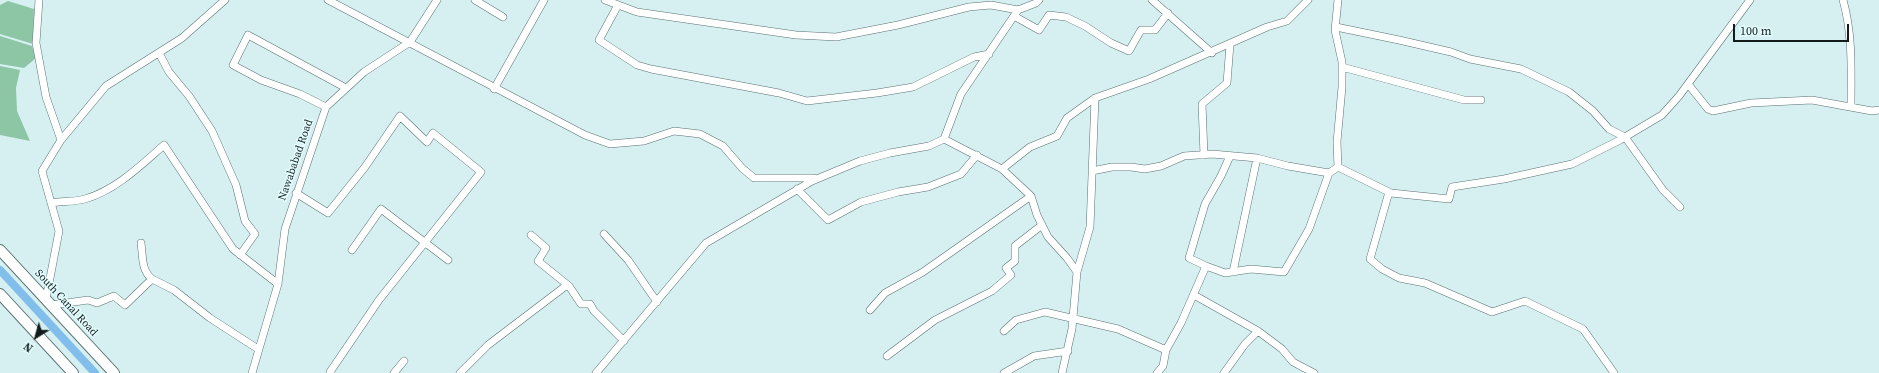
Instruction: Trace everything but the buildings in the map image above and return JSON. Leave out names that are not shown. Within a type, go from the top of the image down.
[{"type":"main road","name":"South Canal Road","points":[[0,250],[114,373]]},
{"type":"main road","points":[[0,294],[73,373]]},
{"type":"street","points":[[39,0],[36,43],[46,96],[61,140]]},
{"type":"street","points":[[152,279],[125,305],[114,296],[97,303],[88,300],[49,302],[59,232],[42,171],[61,140],[106,86],[182,38],[225,0]]},
{"type":"street","points":[[328,0],[410,42],[494,89],[520,100],[585,135],[610,144],[644,142],[674,131],[700,134],[723,146],[742,168],[754,178],[818,178]]},
{"type":"street","name":"Nawababad Road","points":[[252,373],[278,284],[285,229],[326,107],[364,72],[410,42],[437,0]]},
{"type":"street","points":[[475,0],[503,17]]},
{"type":"street","points":[[494,89],[544,0]]},
{"type":"street","points":[[605,0],[637,12],[796,35],[836,37],[898,25],[969,7],[991,5],[1016,13],[1039,30],[1049,14],[1066,17],[1085,26],[1111,43],[1129,51],[1141,30],[1156,30],[1168,13]]},
{"type":"street","points":[[596,373],[706,243],[818,178],[860,161],[890,153],[929,146],[944,139],[961,94],[1016,13],[1039,0]]},
{"type":"street","points":[[1152,0],[1212,53]]},
{"type":"street","points":[[1002,169],[1030,147],[1057,136],[1067,118],[1095,98],[1149,79],[1212,53],[1267,27],[1287,21],[1308,0]]},
{"type":"street","points":[[1338,0],[1336,27],[1342,67],[1342,87],[1337,142],[1338,167]]},
{"type":"street","points":[[1338,167],[1389,192],[1449,199],[1452,187],[1504,179],[1572,164],[1624,138],[1662,115],[1688,84],[1750,0]]},
{"type":"street","points":[[1843,0],[1848,17],[1852,46],[1851,107]]},
{"type":"street","points":[[618,5],[599,40],[637,65],[707,80],[780,93],[807,101],[877,93],[913,87],[974,57],[989,54]]},
{"type":"street","points":[[1336,27],[1451,52],[1470,59],[1521,69],[1569,92],[1593,110],[1609,129],[1624,138],[1663,190],[1680,207]]},
{"type":"street","points":[[326,107],[300,94],[261,80],[233,65],[248,35],[346,88]]},
{"type":"street","points":[[1204,154],[1202,104],[1227,83],[1230,44]]},
{"type":"street","points":[[159,53],[169,72],[189,96],[212,131],[236,185],[245,221],[255,234],[240,255]]},
{"type":"street","points":[[1342,67],[1464,100],[1481,100]]},
{"type":"street","points":[[1688,84],[1708,109],[1713,111],[1751,103],[1812,100],[1872,111],[1879,110]]},
{"type":"street","points":[[1062,373],[1068,350],[1073,318],[1077,272],[1090,227],[1095,98]]},
{"type":"street","points":[[296,193],[328,214],[365,167],[400,116],[428,142],[433,133],[481,172],[379,300],[331,373]]},
{"type":"street","points":[[944,139],[1002,169],[1031,196],[1048,237],[1077,272]]},
{"type":"street","points":[[51,203],[84,199],[103,192],[125,179],[164,145],[233,249],[278,284]]},
{"type":"street","points":[[1092,171],[1112,167],[1145,169],[1161,166],[1184,156],[1204,154],[1257,158],[1329,174]]},
{"type":"street","points":[[797,189],[828,220],[861,202],[898,192],[928,187],[961,174],[977,155]]},
{"type":"street","points":[[1230,156],[1221,176],[1205,204],[1189,258],[1225,273],[1251,269],[1284,272],[1309,228],[1329,174],[1338,167]]},
{"type":"street","points":[[1233,272],[1257,158]]},
{"type":"street","points":[[1389,192],[1370,258],[1382,269],[1399,278],[1426,283],[1492,312],[1525,302],[1583,329],[1614,373]]},
{"type":"street","points":[[870,310],[885,293],[928,269],[1031,196]]},
{"type":"street","points":[[352,250],[381,209],[448,260]]},
{"type":"street","points":[[887,356],[935,320],[992,291],[1010,275],[1006,268],[1015,261],[1015,246],[1042,225]]},
{"type":"street","points":[[604,234],[628,260],[657,302]]},
{"type":"street","points":[[531,235],[546,248],[538,262],[567,285],[581,304],[590,304],[594,311],[624,341]]},
{"type":"street","points":[[141,243],[146,274],[152,279],[174,290],[210,318],[258,349]]},
{"type":"street","points":[[1157,373],[1163,366],[1166,350],[1194,295],[1206,266]]},
{"type":"street","points":[[460,373],[488,345],[567,285]]},
{"type":"street","points":[[1194,295],[1258,331],[1282,349],[1293,362],[1312,372]]},
{"type":"street","points":[[1004,331],[1016,320],[1045,312],[1118,329],[1166,350]]},
{"type":"street","points":[[1224,373],[1245,344],[1258,331]]},
{"type":"street","points":[[1004,373],[1034,356],[1068,350]]},
{"type":"street","points":[[394,373],[404,361]]},
{"type":"green space","points":[[8,1],[34,9],[33,44],[0,34],[0,5]]},
{"type":"green space","points":[[0,36],[32,46],[36,58],[24,68],[0,64]]},
{"type":"green space","points":[[0,66],[20,70],[16,88],[17,111],[30,141],[0,135]]},
{"type":"waterway","points":[[0,270],[95,373]]}]
